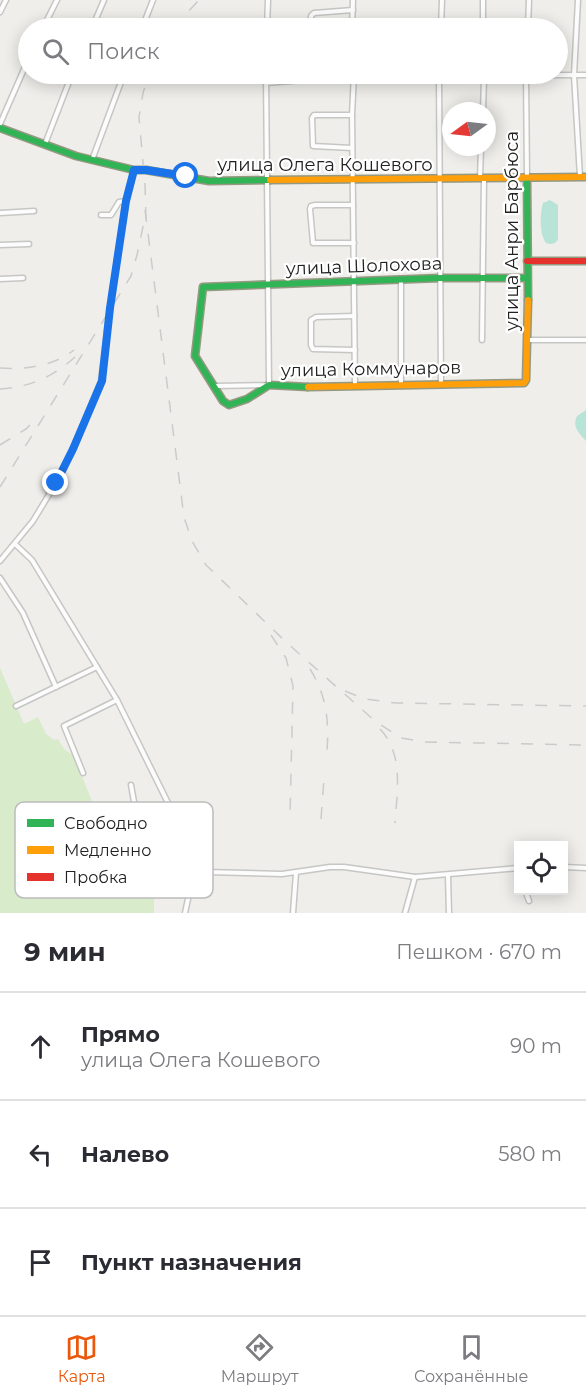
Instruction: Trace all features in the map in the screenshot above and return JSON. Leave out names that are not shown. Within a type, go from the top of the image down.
[{"type":"street","points":[[0,12],[6,0]]},
{"type":"street","points":[[48,18],[57,0]]},
{"type":"street","points":[[96,18],[104,0]]},
{"type":"street","points":[[146,18],[153,0]]},
{"type":"street","points":[[267,18],[268,0]]},
{"type":"street","points":[[353,0],[353,18]]},
{"type":"street","points":[[441,18],[442,0]]},
{"type":"street","points":[[483,0],[483,18]]},
{"type":"street","points":[[528,18],[529,0]]},
{"type":"street","points":[[578,0],[574,75],[583,177]]},
{"type":"street","points":[[311,18],[314,13],[353,10]]},
{"type":"street","points":[[568,75],[586,75]]},
{"type":"street","points":[[0,126],[18,84]]},
{"type":"street","points":[[45,144],[68,84]]},
{"type":"street","points":[[92,160],[120,84]]},
{"type":"street","points":[[215,386],[268,385],[266,84]]},
{"type":"street","points":[[354,84],[352,148],[355,386]]},
{"type":"street","points":[[439,84],[441,384]]},
{"type":"street","points":[[483,102],[484,84]]},
{"type":"street","name":"улица Анри Барбюса","points":[[520,383],[526,380],[527,340],[526,84]]},
{"type":"street","points":[[352,115],[314,115],[312,118],[314,147],[352,148]]},
{"type":"street","name":"улица Олега Кошевого","points":[[0,126],[61,151],[92,160],[134,170],[222,182],[583,177]]},
{"type":"street","points":[[481,156],[482,340]]},
{"type":"street","points":[[0,561],[33,522],[69,458],[102,381],[126,201],[134,170]]},
{"type":"street","points":[[100,215],[111,215],[119,202],[126,201]]},
{"type":"street","points":[[353,205],[315,205],[310,209],[313,243],[354,243]]},
{"type":"street","points":[[0,213],[34,211]]},
{"type":"street","points":[[0,245],[29,244]]},
{"type":"street","points":[[527,261],[586,261]]},
{"type":"street","points":[[0,279],[22,278]]},
{"type":"street","name":"улица Шолохова","points":[[215,386],[199,366],[195,356],[203,286],[440,278],[526,278]]},
{"type":"street","points":[[401,280],[401,386]]},
{"type":"street","points":[[354,316],[316,316],[310,320],[313,349],[355,350]]},
{"type":"street","points":[[527,340],[586,340]]},
{"type":"street","name":"улица Коммунаров","points":[[215,386],[223,402],[229,405],[247,399],[268,385],[287,387],[520,383]]},
{"type":"street","points":[[15,544],[32,560],[117,700],[168,802]]},
{"type":"street","points":[[0,578],[23,613],[56,687]]},
{"type":"street","points":[[16,706],[97,667]]},
{"type":"street","points":[[83,773],[64,726],[117,700]]},
{"type":"street","points":[[131,785],[135,802]]},
{"type":"street","points":[[213,872],[296,873],[344,867],[415,877],[448,876],[514,868]]},
{"type":"street","points":[[568,867],[586,868]]},
{"type":"street","points":[[293,913],[296,873]]},
{"type":"street","points":[[448,876],[449,913]]},
{"type":"street","points":[[405,913],[415,877]]},
{"type":"street","points":[[526,895],[529,902]]},
{"type":"street","points":[[185,913],[188,898]]},
{"type":"green space","points":[[550,200],[558,205],[558,239],[551,244],[546,243],[544,239],[541,223],[543,203]]},
{"type":"green space","points":[[586,410],[586,441],[577,430],[575,423],[577,416]]},
{"type":"green space","points":[[0,668],[24,724],[38,717],[46,734],[54,740],[58,739],[64,749],[74,756],[92,802],[15,802],[15,898],[154,898],[154,913],[0,913]]},
{"type":"railway","points":[[182,18],[199,0]]},
{"type":"railway","points":[[146,84],[139,117],[146,219]]},
{"type":"railway","points":[[145,210],[184,517],[192,541],[206,565],[286,642],[375,721],[401,738],[425,742],[586,745]]},
{"type":"railway","points":[[0,487],[131,276],[144,222]]},
{"type":"railway","points":[[0,368],[39,366],[58,360],[74,350]]},
{"type":"railway","points":[[0,389],[40,380],[75,357]]},
{"type":"railway","points":[[0,445],[26,429],[37,418]]},
{"type":"railway","points":[[271,635],[286,658],[293,686],[290,818]]},
{"type":"railway","points":[[310,669],[316,679],[326,709],[327,752]]},
{"type":"railway","points":[[345,691],[365,699],[396,703],[586,706]]},
{"type":"railway","points":[[380,729],[388,739],[396,762],[395,823]]},
{"type":"railway","points":[[321,819],[324,779]]},
{"type":"traffic: fast","points":[[0,128],[76,156],[134,170],[209,181],[270,180]]},
{"type":"traffic: fast","points":[[527,178],[528,300]]},
{"type":"traffic: fast","points":[[308,387],[269,385],[247,399],[229,405],[223,401],[195,356],[203,287],[440,278],[526,278]]},
{"type":"traffic: slow","points":[[270,180],[586,177]]},
{"type":"traffic: slow","points":[[308,387],[524,383],[526,380],[528,300]]},
{"type":"traffic: jam","points":[[527,261],[586,261]]},
{"type":"route","points":[[56,483],[102,381],[126,201],[134,170],[186,176]]}]
